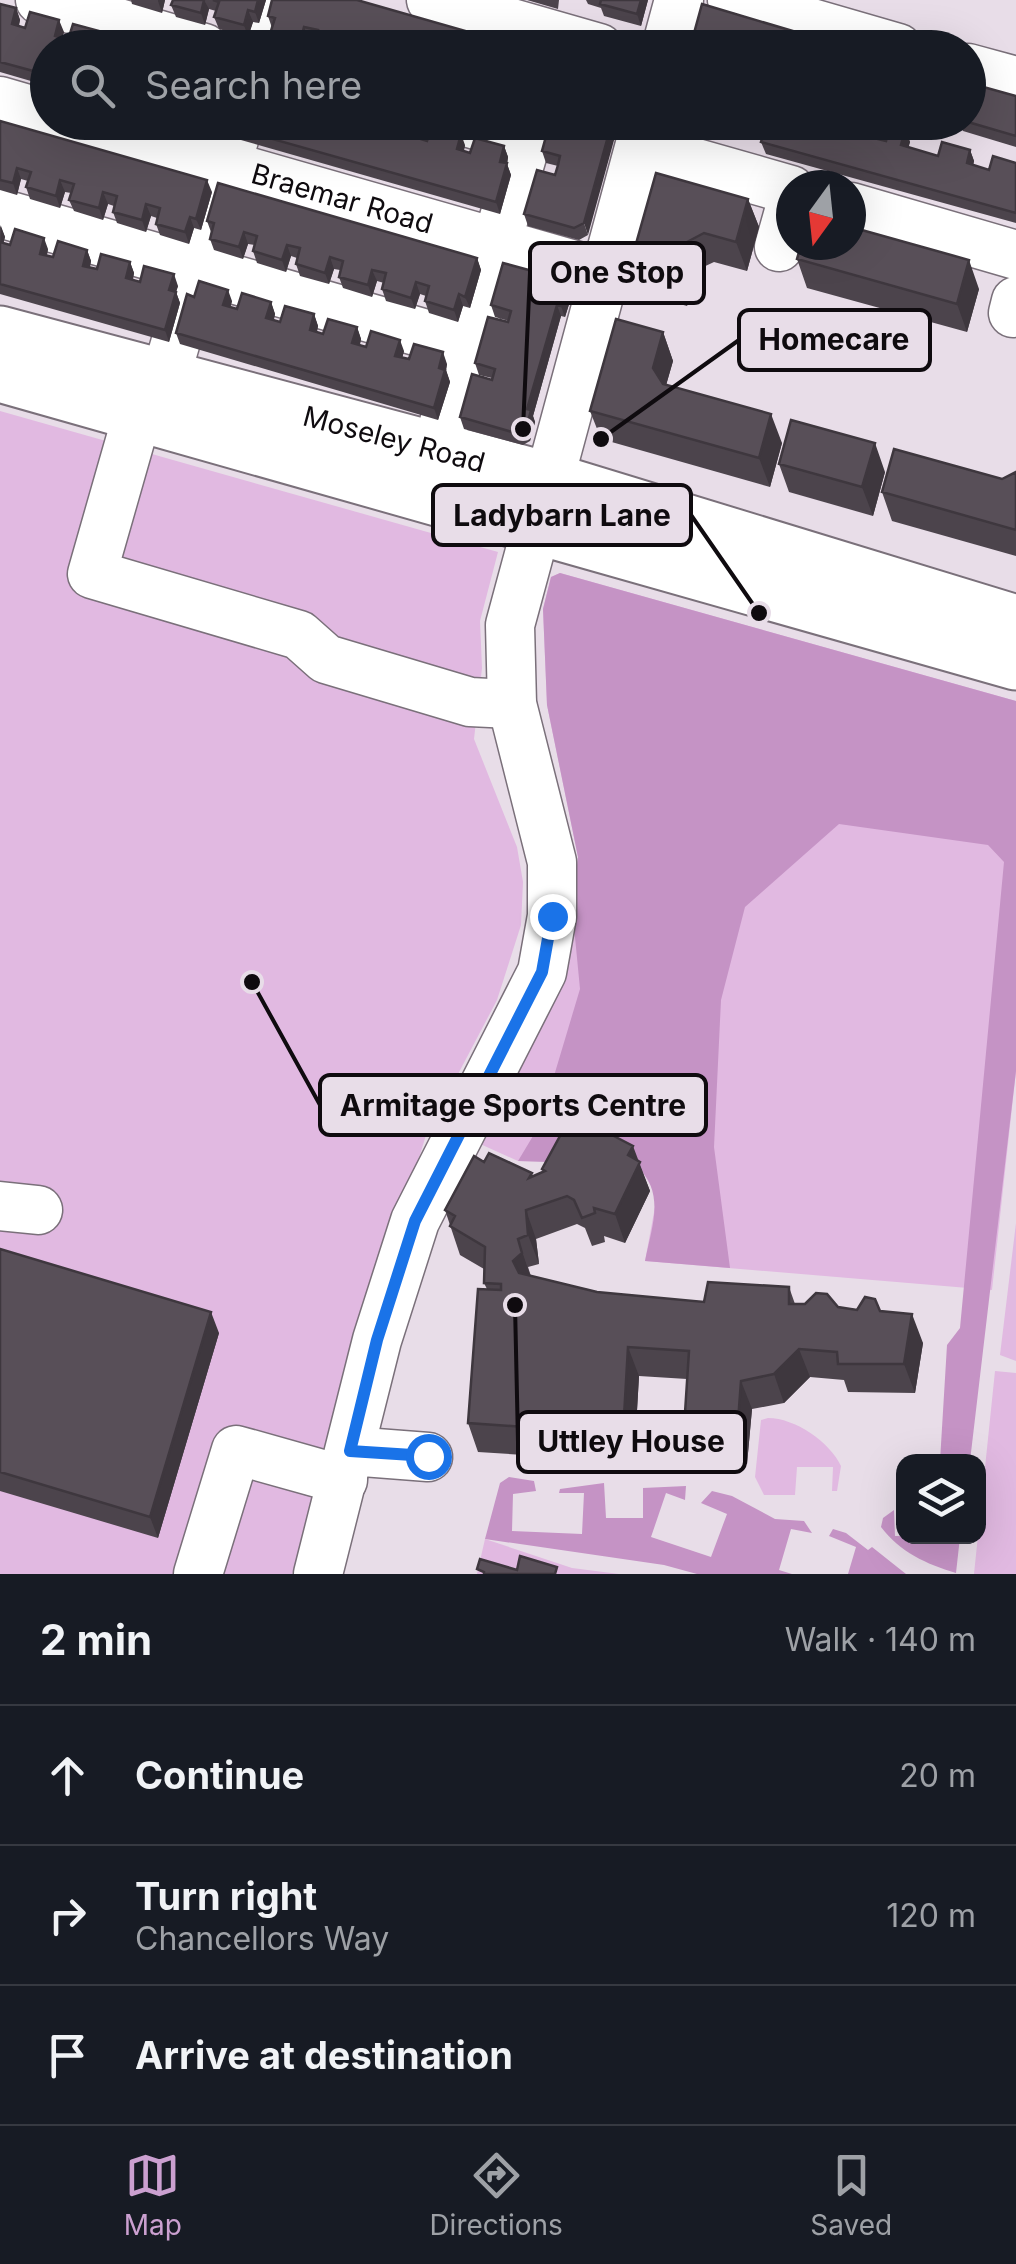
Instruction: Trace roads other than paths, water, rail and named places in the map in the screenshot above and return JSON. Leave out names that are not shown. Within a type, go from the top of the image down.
[{"type":"main road","name":"Moseley Road","points":[[0,334],[152,396],[1016,623]]},
{"type":"main road","name":"Moseley Road","points":[[0,374],[152,396],[436,450],[544,502],[1016,662]]},
{"type":"street","points":[[40,0],[142,30]]},
{"type":"street","points":[[265,30],[274,0]]},
{"type":"street","points":[[430,0],[555,30]]},
{"type":"street","points":[[671,30],[679,0]]},
{"type":"street","points":[[732,0],[836,30]]},
{"type":"street","points":[[986,73],[1016,81]]},
{"type":"street","points":[[0,101],[30,109]]},
{"type":"street","name":"Braemar Road","points":[[204,140],[233,144],[498,243],[606,274]]},
{"type":"street","points":[[436,450],[527,140]]},
{"type":"street","points":[[318,1574],[377,1340],[415,1221],[542,972],[552,916],[552,862],[512,704],[510,625],[642,140]]},
{"type":"street","points":[[656,140],[776,184]]},
{"type":"street","points":[[233,144],[196,269],[92,574],[299,635],[326,658],[470,702],[512,704]]},
{"type":"street","points":[[866,211],[1016,255]]},
{"type":"street","points":[[0,213],[465,345]]},
{"type":"street","points":[[198,1574],[236,1450],[346,1465],[428,1456]]},
{"type":"place","name":"One Stop","points":[[523,429]]},
{"type":"place","name":"Homecare","points":[[601,439]]},
{"type":"place","name":"Ladybarn Lane","points":[[759,613]]},
{"type":"place","name":"Armitage Sports Centre","points":[[252,982]]},
{"type":"place","name":"Uttley House","points":[[515,1305]]}]
